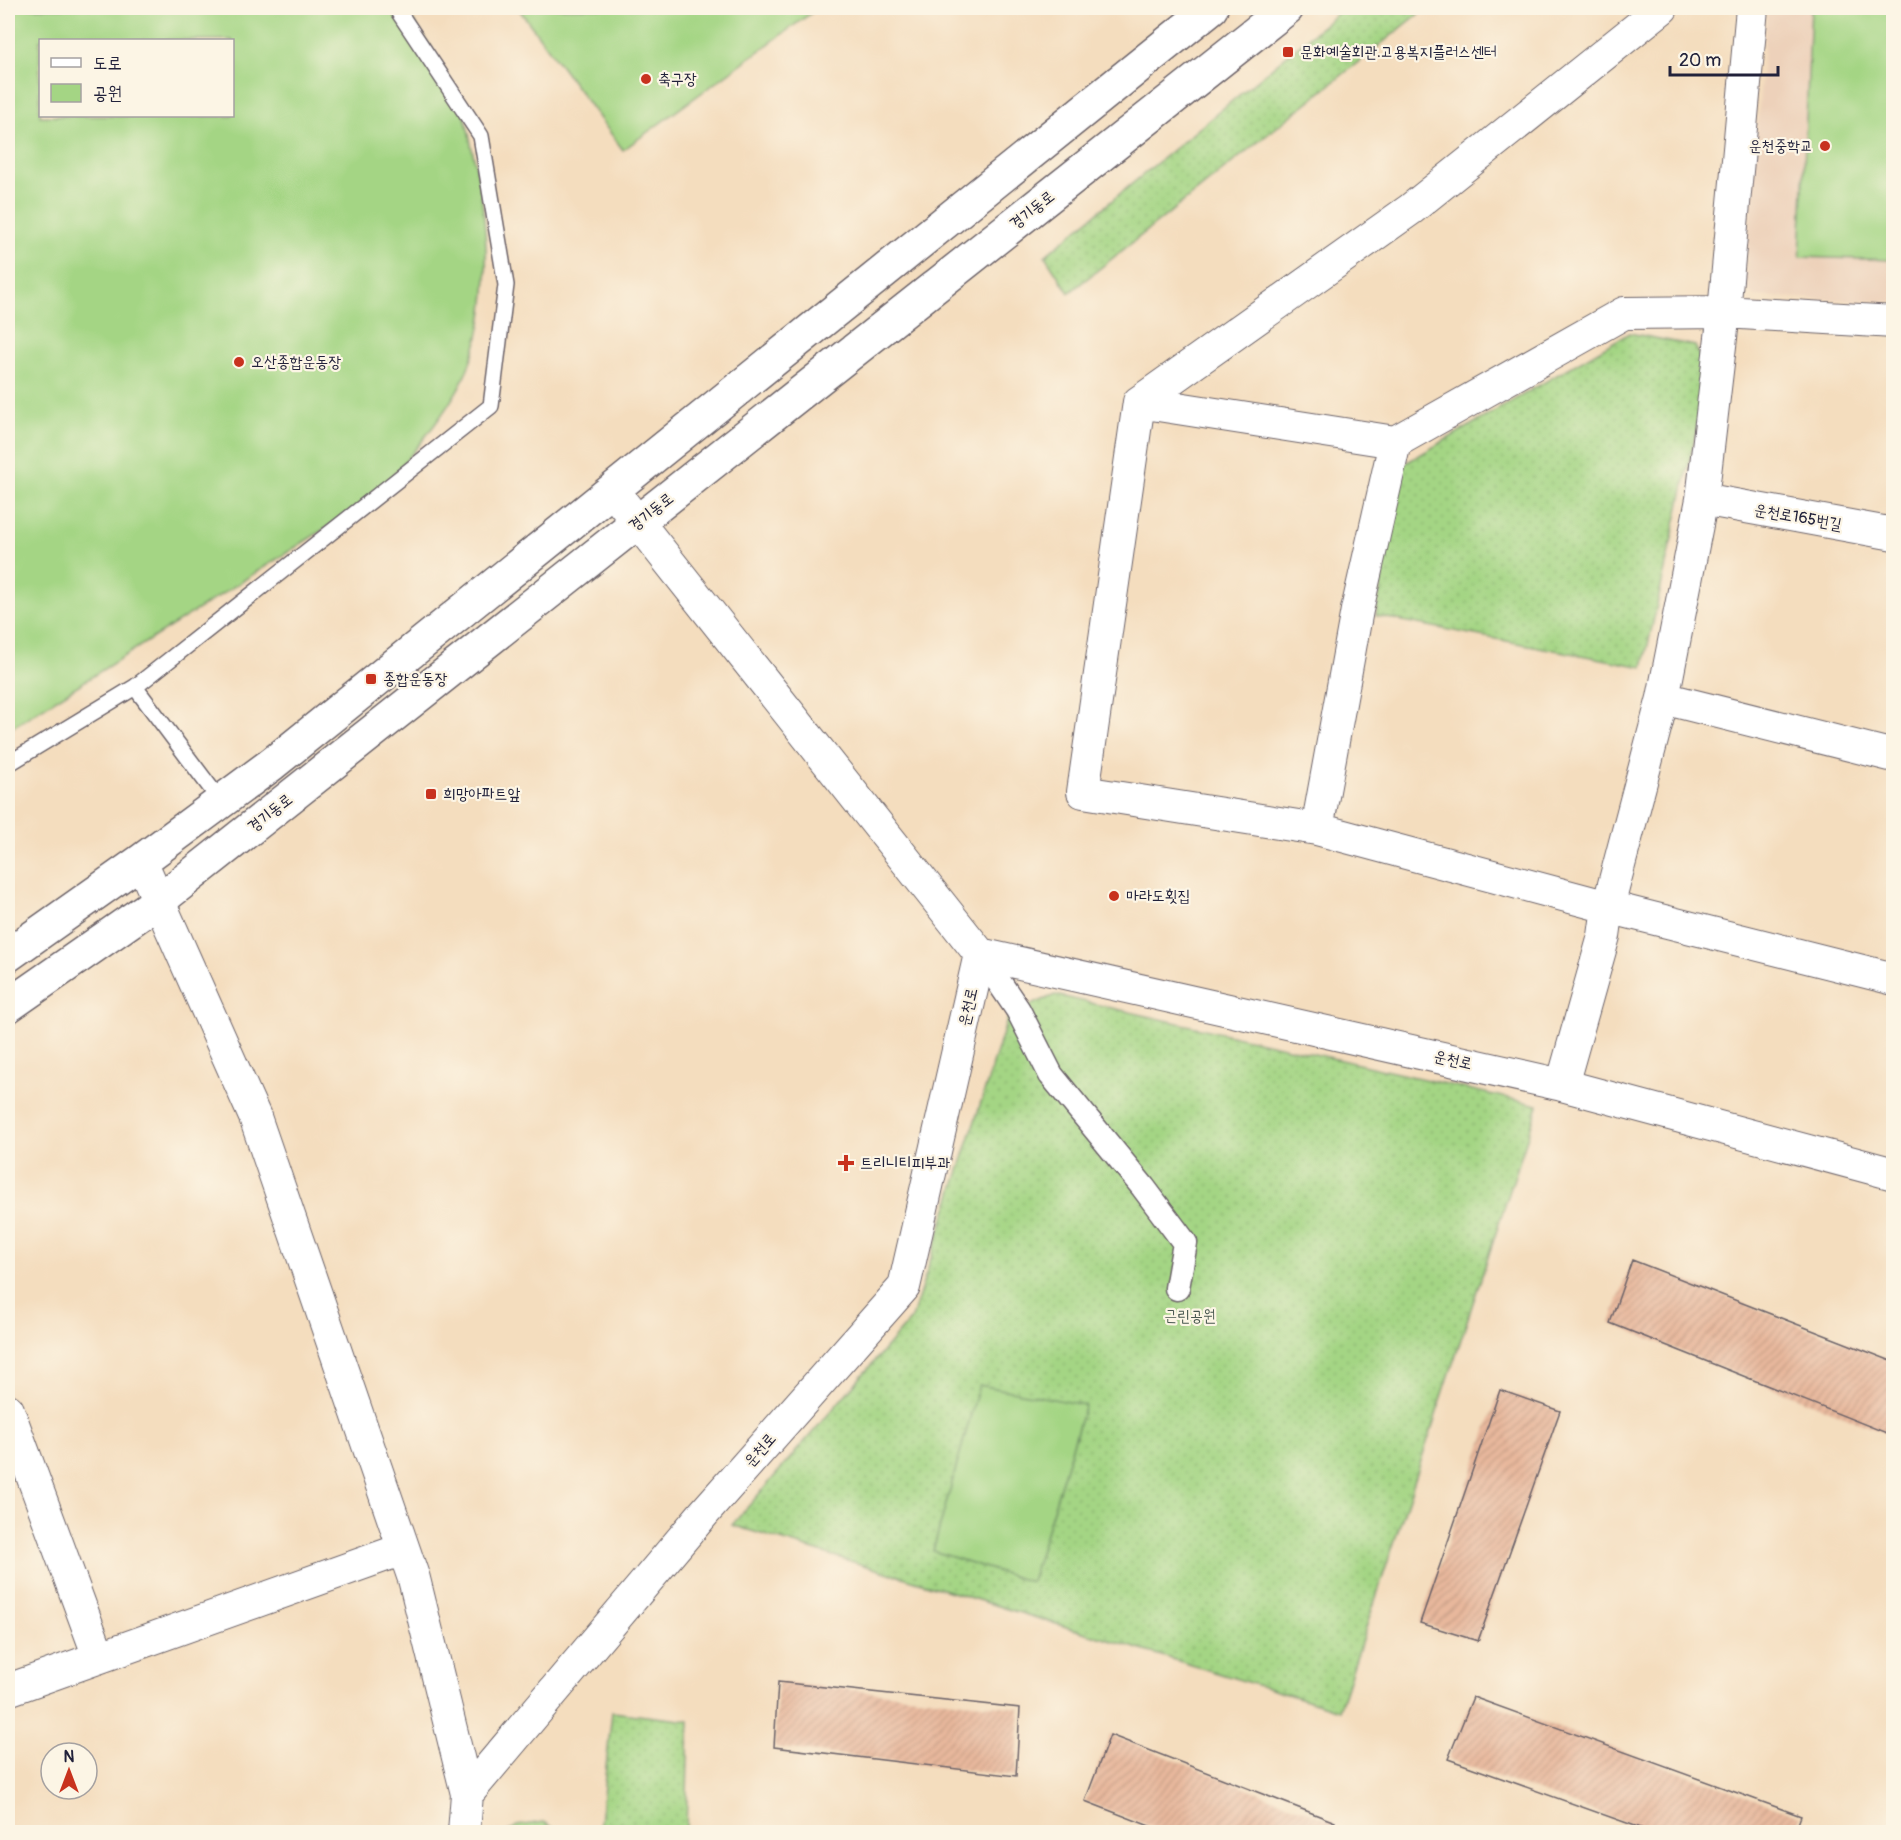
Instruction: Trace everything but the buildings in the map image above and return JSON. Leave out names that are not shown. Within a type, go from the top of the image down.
[{"type":"main road","points":[[8,955],[222,802],[613,491],[1211,8]]},
{"type":"main road","name":"경기동로","points":[[8,1006],[160,900],[1287,8]]},
{"type":"street","points":[[1662,8],[1412,209],[1138,402],[1083,792],[1317,829],[1608,907],[1893,979]]},
{"type":"street","points":[[1562,1085],[1604,936],[1608,907],[1663,698],[1702,499],[1724,312],[1752,8]]},
{"type":"street","points":[[1138,402],[1395,442],[1624,313],[1724,312],[1893,322]]},
{"type":"street","points":[[1317,829],[1357,610],[1395,442]]},
{"type":"street","points":[[613,491],[980,954],[1018,1010],[1051,1075],[1143,1187],[1185,1243],[1177,1288]]},
{"type":"street","name":"운천로165번길","points":[[1702,499],[1893,534]]},
{"type":"street","points":[[1663,698],[1893,756]]},
{"type":"street","points":[[141,861],[255,1117],[414,1578],[467,1794],[464,1833]]},
{"type":"street","name":"운천로","points":[[467,1794],[704,1513],[904,1287],[980,954],[1562,1085],[1893,1174]]},
{"type":"street","points":[[8,1410],[99,1657]]},
{"type":"street","points":[[8,1690],[403,1549]]},
{"type":"lane","points":[[8,764],[135,687],[491,406],[506,285],[481,136],[396,8]]},
{"type":"lane","points":[[135,687],[222,802]]},
{"type":"shaded area","name":"운천중학교","points":[[1767,8],[1893,8],[1893,302],[1754,296],[1745,285]]},
{"type":"green space","name":"오산종합운동장","points":[[8,8],[403,8],[420,31],[449,79],[468,127],[482,204],[486,262],[485,291],[482,319],[475,347],[458,389],[423,440],[370,500],[8,730]]},
{"type":"green space","name":"축구장","points":[[518,8],[818,8],[623,150]]},
{"type":"green space","points":[[1344,8],[1426,8],[1069,293],[1045,256]]},
{"type":"green space","points":[[1811,8],[1893,8],[1893,260],[1800,257]]},
{"type":"green space","points":[[1629,333],[1695,346],[1709,374],[1643,667],[1376,616],[1399,467]]},
{"type":"green space","name":"근린공원","points":[[1055,995],[1538,1105],[1339,1710],[732,1525],[912,1318],[1009,1014]]},
{"type":"green space","points":[[979,1385],[1085,1405],[1031,1582],[933,1551]]},
{"type":"green space","points":[[612,1712],[689,1721],[686,1832],[599,1832]]},
{"type":"green space","points":[[544,1822],[560,1832],[508,1832],[517,1826]]},
{"type":"place","name":"문화예술회관.고용복지플러스센터","points":[[1288,52]]},
{"type":"place","name":"축구장","points":[[646,79]]},
{"type":"place","name":"운천중학교","points":[[1825,146]]},
{"type":"place","name":"오산종합운동장","points":[[239,362]]},
{"type":"place","name":"종합운동장","points":[[371,679]]},
{"type":"place","name":"희망아파트앞","points":[[431,794]]},
{"type":"place","name":"마라도횟집","points":[[1114,896]]},
{"type":"place","name":"트리니티피부과","points":[[846,1163]]}]
